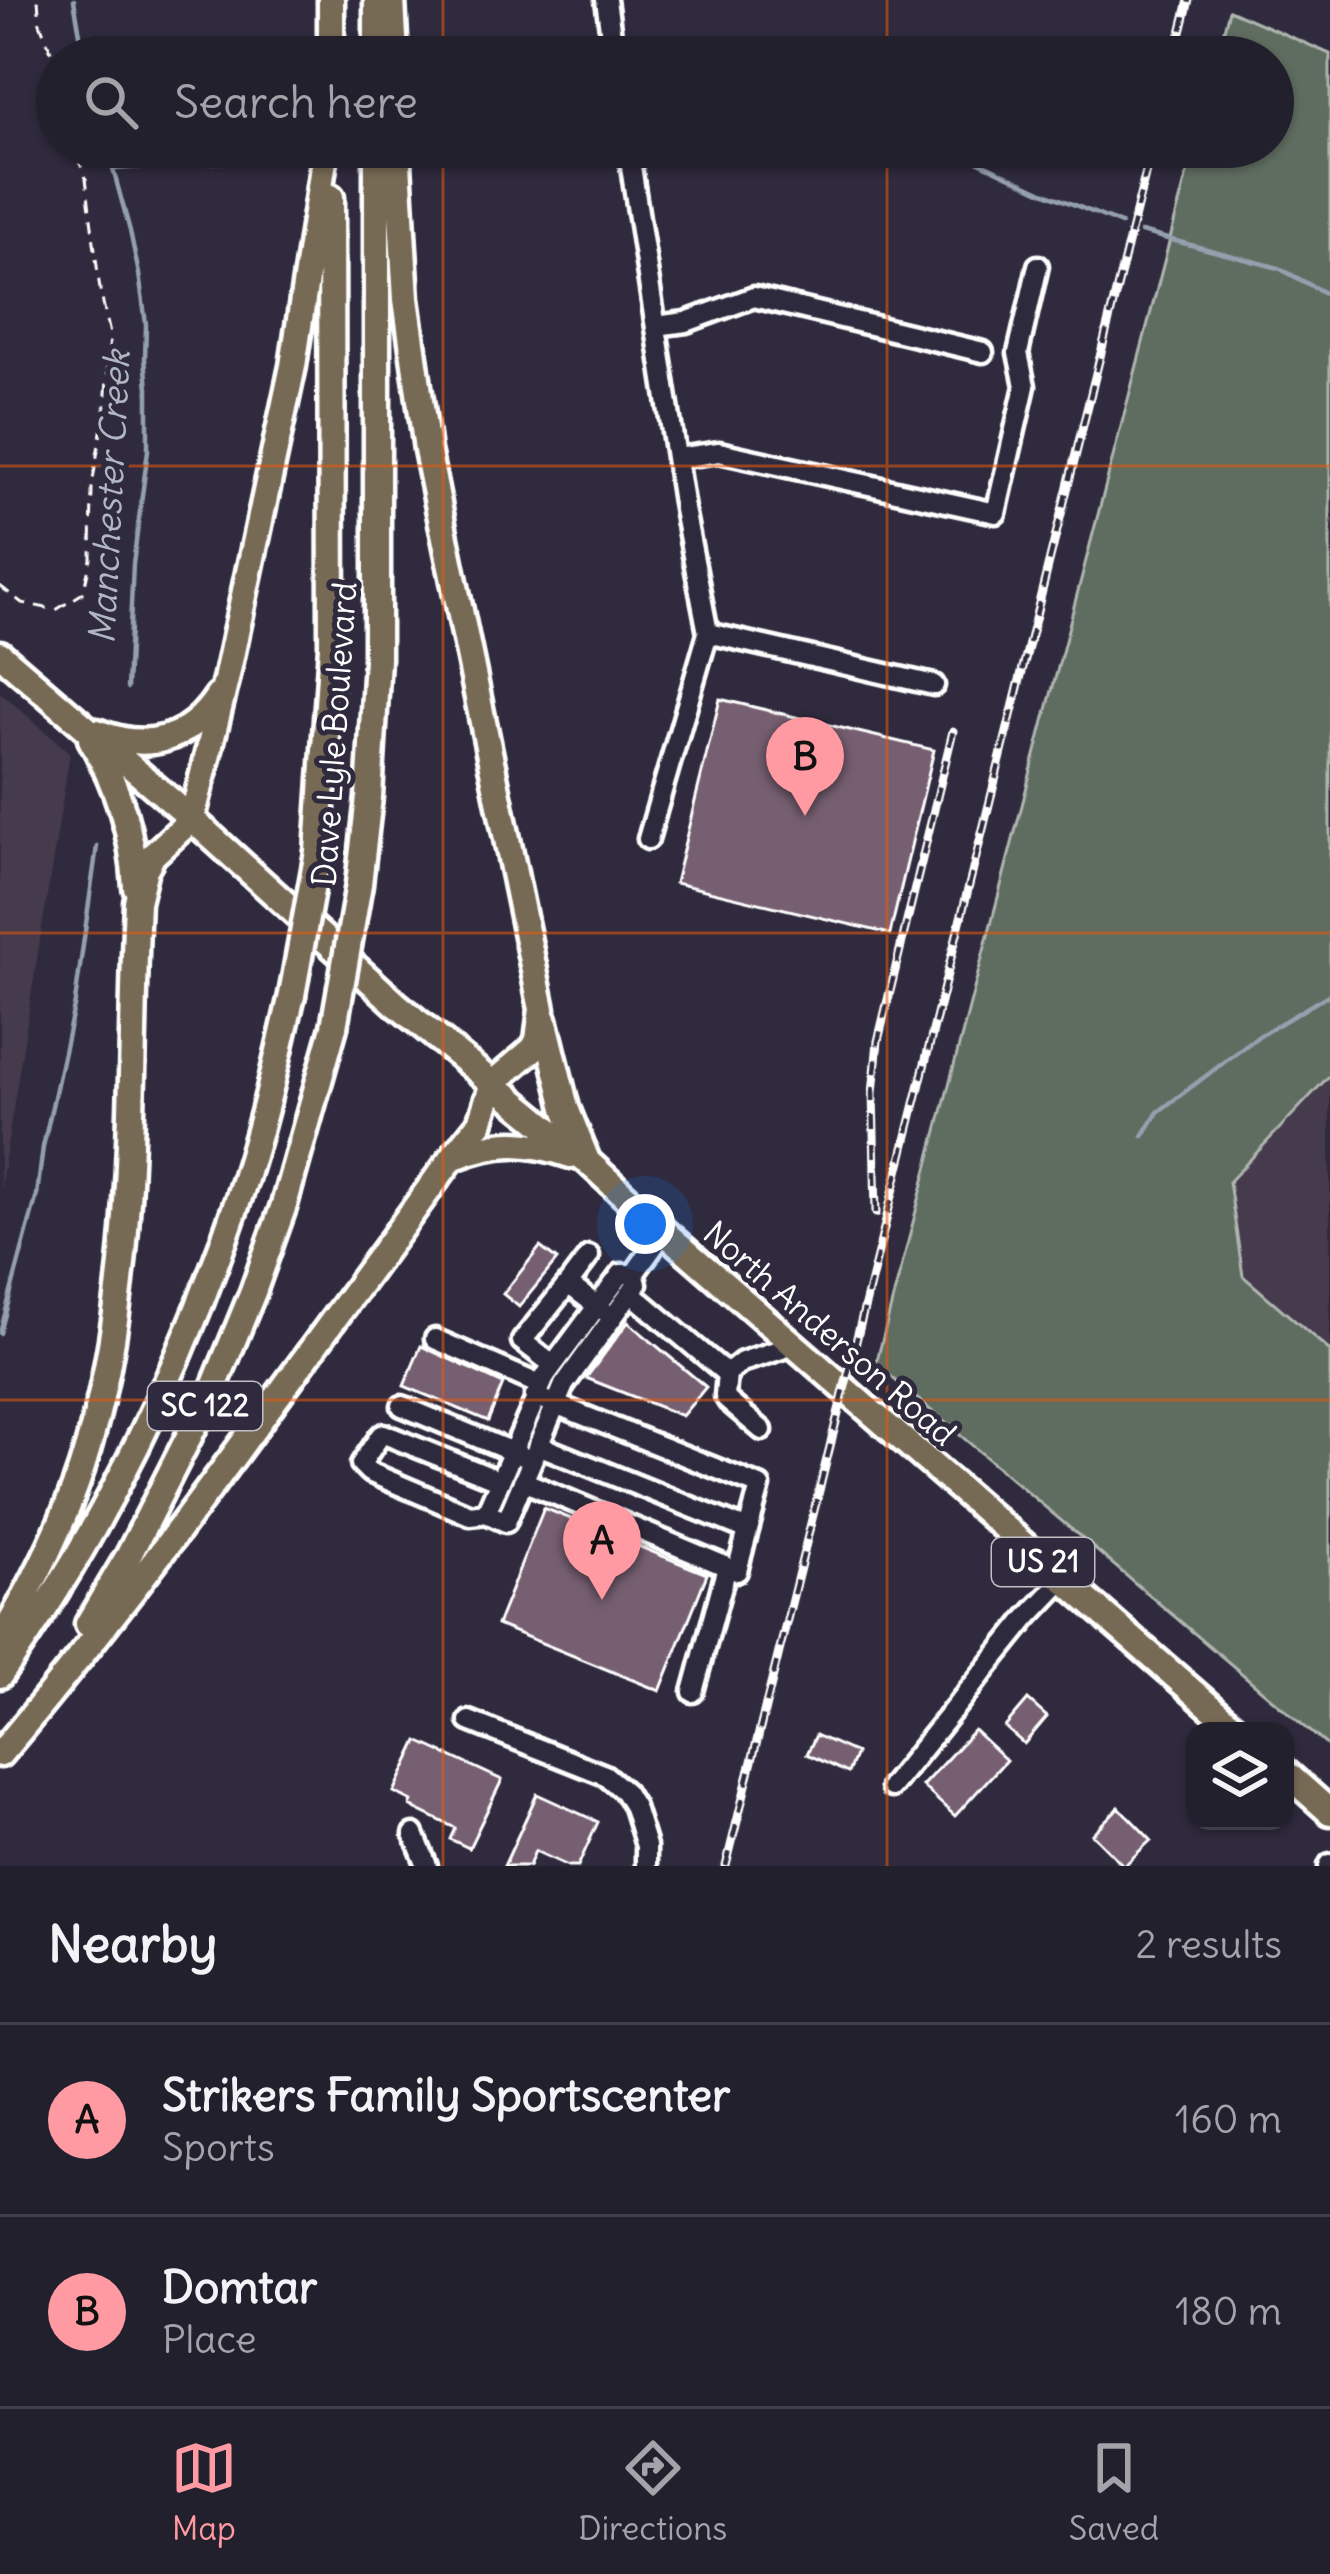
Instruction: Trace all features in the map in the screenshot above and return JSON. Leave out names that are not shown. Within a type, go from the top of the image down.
[{"type":"main road","points":[[331,0],[331,36]]},
{"type":"main road","points":[[377,0],[377,36]]},
{"type":"main road","points":[[392,0],[393,36]]},
{"type":"main road","points":[[137,902],[153,856],[192,818],[293,365],[326,168]]},
{"type":"main road","name":"Dave Lyle Boulevard","points":[[0,1675],[128,1462],[176,1360],[240,1196],[292,995],[318,852],[332,646],[329,168]]},
{"type":"main road","name":"Dave Lyle Boulevard","points":[[0,1751],[97,1610],[214,1387],[284,1205],[334,1027],[359,884],[377,659],[377,168]]},
{"type":"main road","points":[[398,168],[406,298],[427,450],[558,1081],[586,1160]]},
{"type":"main road","name":"US 21","points":[[0,654],[192,818]]},
{"type":"main road","points":[[84,726],[134,741],[175,737],[206,714],[226,680]]},
{"type":"main road","points":[[0,1641],[66,1512],[107,1369],[118,1306],[137,902],[130,830],[115,784],[84,726]]},
{"type":"main road","name":"North Anderson Road","points":[[192,818],[322,939],[586,1160],[1228,1722]]},
{"type":"main road","points":[[0,1751],[61,1683],[480,1123],[493,1083],[538,1040],[542,1009]]},
{"type":"main road","points":[[452,1158],[489,1145],[523,1143],[586,1160]]},
{"type":"main road","points":[[1294,1780],[1330,1812]]},
{"type":"street","points":[[607,0],[611,36]]},
{"type":"street","points":[[631,168],[708,633],[648,839]]},
{"type":"street","points":[[678,458],[719,452],[996,513],[1025,386],[1018,353],[1038,266]]},
{"type":"street","points":[[656,326],[686,322],[754,297],[983,352]]},
{"type":"street","points":[[708,633],[934,685]]},
{"type":"street","points":[[632,1284],[664,1232]]},
{"type":"street","points":[[553,1365],[521,1341],[589,1256]]},
{"type":"street","points":[[500,1481],[391,1434],[380,1436],[362,1460],[364,1468],[470,1516],[486,1514],[506,1522],[563,1385],[621,1274],[727,1374]]},
{"type":"street","points":[[568,1284],[605,1312]]},
{"type":"street","points":[[486,1514],[538,1390],[553,1365],[605,1312]]},
{"type":"street","points":[[435,1339],[538,1390],[555,1404],[760,1486],[693,1692]]},
{"type":"street","points":[[762,1430],[728,1401],[727,1374],[742,1362],[794,1346]]},
{"type":"street","points":[[402,1406],[512,1451],[535,1452],[748,1531]]},
{"type":"street","points":[[524,1481],[732,1569]]},
{"type":"street","points":[[891,1787],[1063,1580]]},
{"type":"street","points":[[469,1721],[605,1775],[625,1792],[634,1808],[646,1846],[646,1866]]},
{"type":"street","points":[[414,1834],[427,1866]]},
{"type":"path","points":[[38,0],[45,36]]},
{"type":"path","points":[[0,586],[22,603],[56,610],[83,592],[91,560],[92,486],[105,408],[110,334],[82,168]]},
{"type":"shaded area","points":[[0,692],[70,753],[0,1190]]},
{"type":"shaded area","points":[[1330,1075],[1330,1351],[1243,1276],[1229,1181]]},
{"type":"green space","points":[[1229,10],[1289,36],[1222,36]]},
{"type":"green space","points":[[1294,38],[1330,54],[1330,1075],[1229,1182],[1243,1276],[1330,1351],[1330,1748],[876,1364],[1189,168],[1294,168]]},
{"type":"building","points":[[720,699],[934,750],[890,934],[675,883]]},
{"type":"building","points":[[540,1247],[557,1260],[519,1307],[503,1294]]},
{"type":"building","points":[[628,1322],[706,1387],[682,1416],[586,1378]]},
{"type":"building","points":[[421,1346],[503,1384],[488,1421],[404,1386]]},
{"type":"building","points":[[544,1508],[707,1574],[660,1691],[497,1625]]},
{"type":"building","points":[[1028,1700],[1047,1717],[1024,1744],[1005,1727]]},
{"type":"building","points":[[974,1730],[1006,1760],[955,1816],[922,1786]]},
{"type":"building","points":[[816,1735],[856,1753],[848,1773],[807,1754]]},
{"type":"building","points":[[418,1741],[502,1780],[469,1848],[450,1839],[455,1828],[410,1806],[412,1801],[394,1792]]},
{"type":"building","points":[[537,1794],[598,1822],[578,1866],[535,1851],[529,1866],[504,1866]]},
{"type":"building","points":[[1119,1807],[1151,1840],[1124,1866],[1092,1834]]},
{"type":"waterway","name":"Manchester Creek","points":[[74,0],[80,36]]},
{"type":"waterway","name":"Manchester Creek","points":[[127,688],[133,564],[148,450],[146,324],[130,231],[113,169],[129,168]]},
{"type":"waterway","points":[[992,168],[1121,224]]},
{"type":"waterway","points":[[1141,232],[1279,268],[1330,296]]},
{"type":"waterway","name":"Manchester Creek","points":[[0,1333],[37,1195],[75,1002],[97,846]]},
{"type":"waterway","points":[[1143,1136],[1158,1112],[1259,1036],[1330,994]]},
{"type":"railway","points":[[1180,36],[1189,0]]},
{"type":"railway","points":[[726,1866],[1147,168]]},
{"type":"railway","points":[[876,1213],[873,1093],[878,1041],[953,731]]},
{"type":"place","name":"Domtar","points":[[805,816]]},
{"type":"place","name":"Strikers Family Sportscenter","points":[[602,1600]]}]
